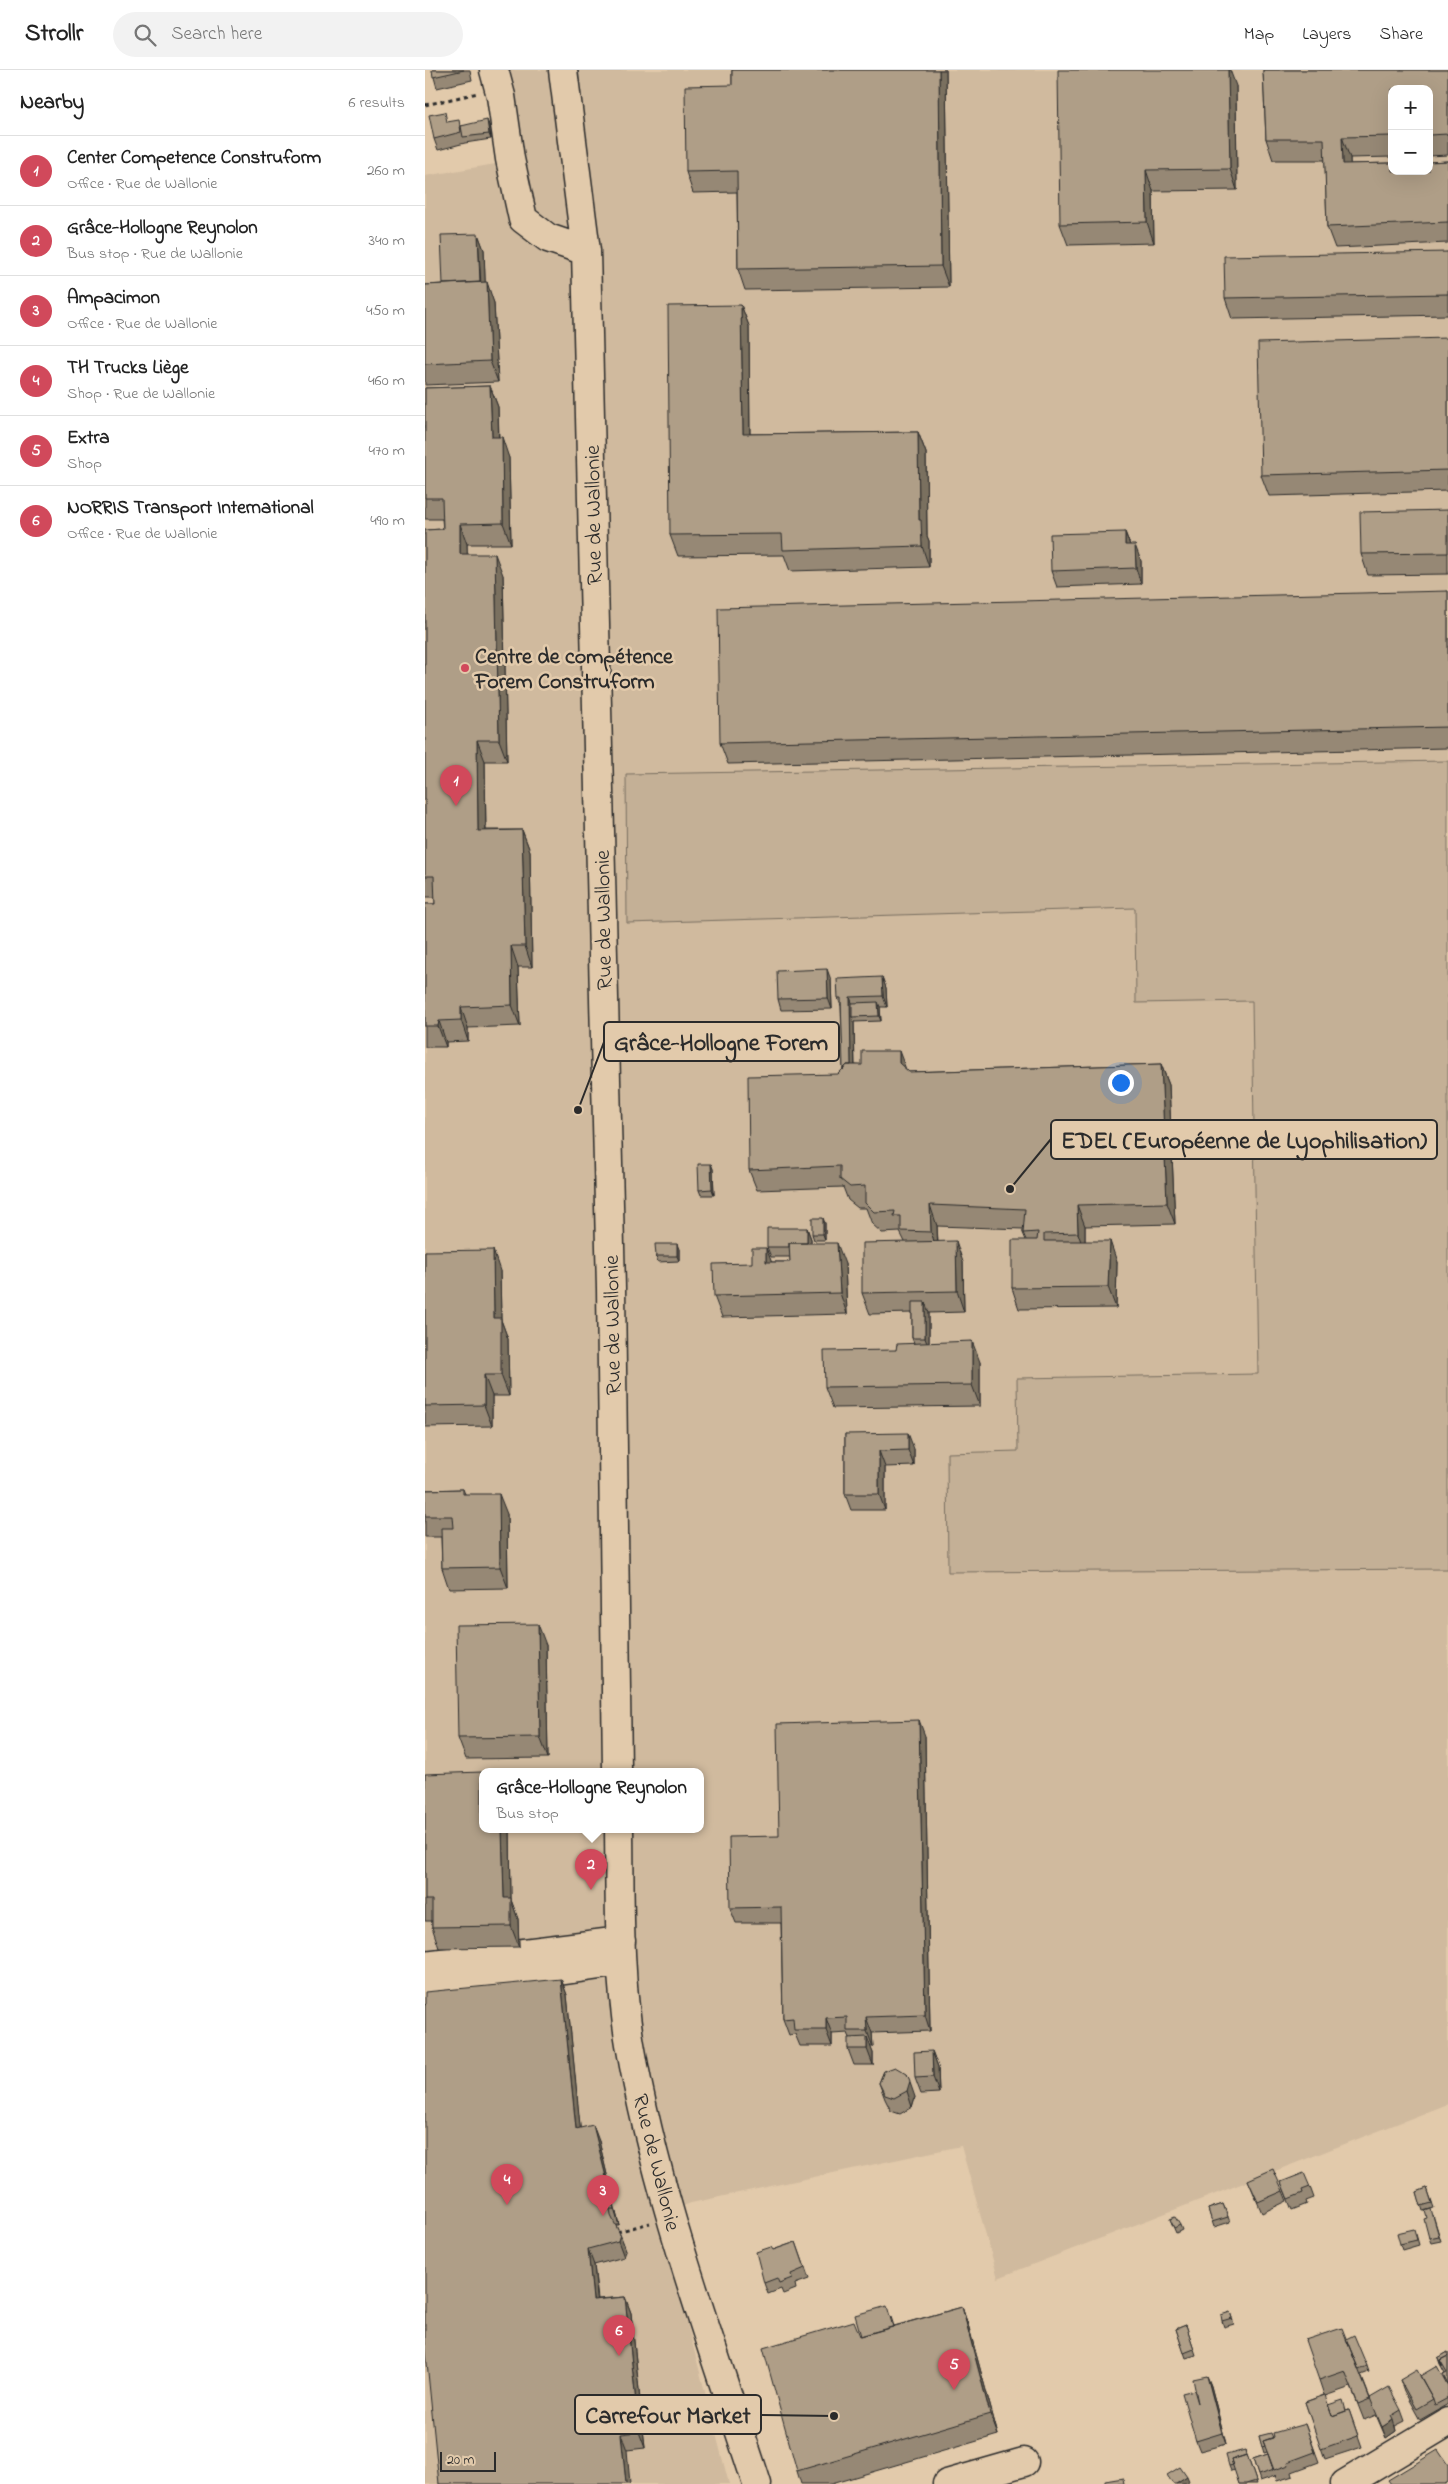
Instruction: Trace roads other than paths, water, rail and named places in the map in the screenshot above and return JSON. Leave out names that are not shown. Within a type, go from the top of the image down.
[{"type":"street","name":"Rue de Wallonie","points":[[563,70],[586,251],[610,1261],[617,1768]]},
{"type":"street","points":[[496,79],[523,219],[548,238],[586,251]]},
{"type":"street","name":"Rue de Wallonie","points":[[619,1833],[621,1951],[630,2044],[670,2218],[757,2484]]},
{"type":"street","points":[[425,1965],[621,1951]]},
{"type":"street","points":[[425,1990],[621,1951]]},
{"type":"street","points":[[1345,2484],[1448,2422]]},
{"type":"street","points":[[947,2484],[1024,2462]]},
{"type":"place","name":"Centre de compétence Forem Construform","points":[[465,668]]},
{"type":"place","name":"Center Competence Construform","points":[[456,806]]},
{"type":"place","name":"Grâce-Hollogne Forem","points":[[578,1110]]},
{"type":"place","name":"EDEL (Européenne de Lyophilisation)","points":[[1010,1189]]},
{"type":"place","name":"Grâce-Hollogne Reynolon","points":[[591,1890]]},
{"type":"place","name":"TH Trucks Liège","points":[[507,2205]]},
{"type":"place","name":"Ampacimon","points":[[603,2216]]},
{"type":"place","name":"NORRIS Transport International","points":[[619,2356]]},
{"type":"place","name":"Extra","points":[[954,2390]]},
{"type":"place","name":"Carrefour Market","points":[[834,2416]]}]
